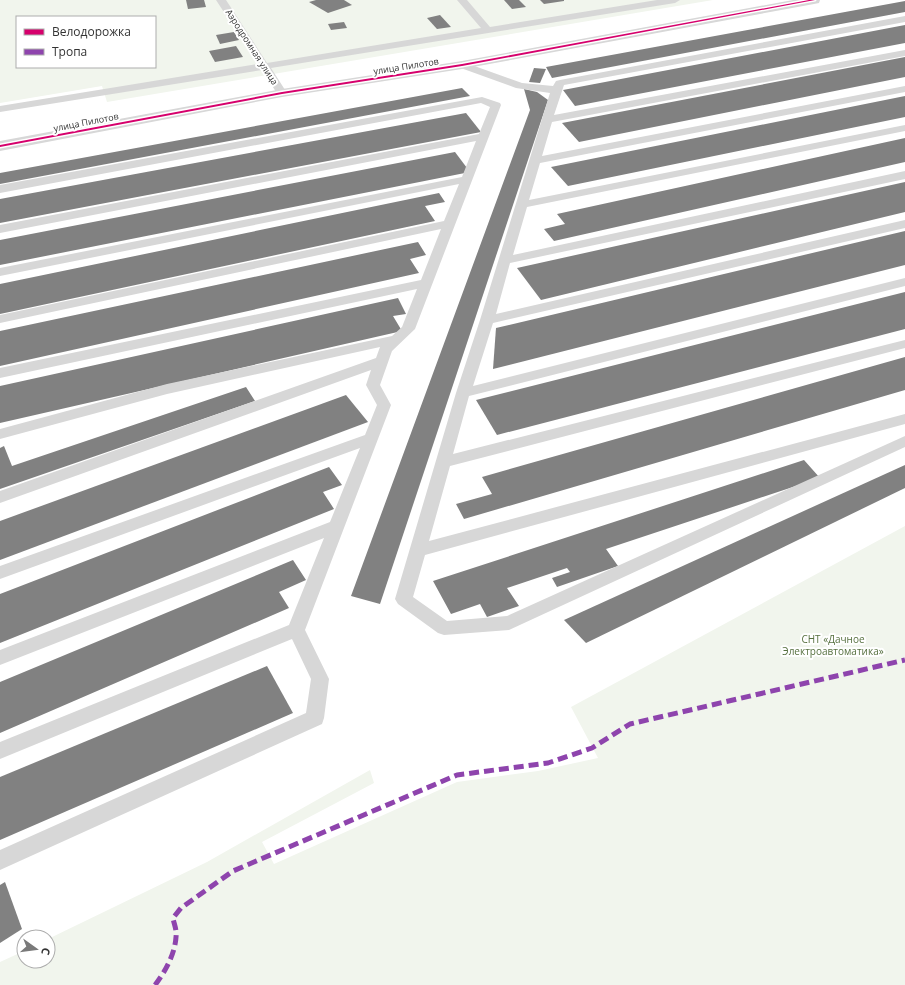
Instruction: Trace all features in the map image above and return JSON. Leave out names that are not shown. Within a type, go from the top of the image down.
[{"type":"street","name":"улица Пилотов","points":[[0,146],[282,93],[462,65],[814,0]]},
{"type":"lane","name":"Аэродромная улица","points":[[221,0],[266,66],[282,93]]},
{"type":"lane","points":[[462,0],[488,31]]},
{"type":"lane","points":[[0,109],[675,0]]},
{"type":"lane","points":[[905,19],[560,83],[556,90],[487,320],[463,393],[404,599],[444,628],[509,623],[905,441]]},
{"type":"lane","points":[[547,120],[905,53]]},
{"type":"lane","points":[[462,65],[520,86],[556,90]]},
{"type":"lane","points":[[534,161],[905,89]]},
{"type":"lane","points":[[0,189],[482,100],[496,105],[408,329],[386,349],[373,385],[384,406],[296,630],[0,751]]},
{"type":"lane","points":[[521,205],[905,128]]},
{"type":"lane","points":[[0,229],[484,136]]},
{"type":"lane","points":[[504,261],[905,175]]},
{"type":"lane","points":[[0,272],[468,179]]},
{"type":"lane","points":[[0,319],[449,224]]},
{"type":"lane","points":[[487,320],[905,224]]},
{"type":"lane","points":[[463,393],[905,282]]},
{"type":"lane","points":[[0,373],[426,283]]},
{"type":"lane","points":[[0,434],[167,389],[398,338]]},
{"type":"lane","points":[[443,462],[905,344]]},
{"type":"lane","points":[[0,497],[382,361]]},
{"type":"lane","points":[[419,550],[905,419]]},
{"type":"lane","points":[[0,573],[371,438]]},
{"type":"lane","points":[[0,658],[337,526]]},
{"type":"lane","points":[[0,860],[315,718],[320,679],[296,630]]},
{"type":"green space","points":[[0,0],[713,0],[107,102],[102,86],[0,103]]},
{"type":"green space","name":"СНТ «Дачное Электроавтоматика»","points":[[905,526],[905,985],[0,985],[0,962],[16,955],[16,969],[56,969],[56,935],[207,862],[370,770],[374,783],[262,842],[274,864],[457,782],[538,771],[598,758],[571,707]]},
{"type":"building","points":[[186,0],[204,0],[206,7],[188,9]]},
{"type":"building","points":[[316,0],[344,0],[352,5],[328,13],[309,2]]},
{"type":"building","points":[[504,0],[519,0],[526,7],[512,9]]},
{"type":"building","points":[[540,0],[564,0],[564,1],[544,4]]},
{"type":"building","points":[[905,1],[905,12],[552,78],[546,67]]},
{"type":"building","points":[[440,15],[451,27],[437,29],[427,18]]},
{"type":"building","points":[[344,22],[347,28],[331,30],[328,24]]},
{"type":"building","points":[[905,25],[905,43],[575,106],[563,90]]},
{"type":"building","points":[[234,32],[239,40],[220,44],[216,35]]},
{"type":"building","points":[[236,46],[243,57],[215,62],[209,51]]},
{"type":"building","points":[[905,57],[905,77],[579,142],[562,123]]},
{"type":"building","points":[[534,68],[546,69],[540,83],[529,82]]},
{"type":"building","points":[[462,88],[470,96],[0,184],[0,173]]},
{"type":"building","points":[[524,89],[537,92],[548,100],[380,604],[351,596],[530,110]]},
{"type":"building","points":[[905,96],[905,117],[568,186],[551,167]]},
{"type":"building","points":[[466,113],[481,132],[0,223],[0,199]]},
{"type":"building","points":[[905,138],[905,162],[554,241],[544,229],[565,224],[557,214]]},
{"type":"building","points":[[455,152],[470,172],[0,265],[0,240]]},
{"type":"building","points":[[905,182],[905,212],[541,300],[517,268]]},
{"type":"building","points":[[439,193],[445,202],[425,206],[435,221],[0,314],[0,284]]},
{"type":"building","points":[[905,231],[905,265],[493,369],[496,328]]},
{"type":"building","points":[[418,242],[426,255],[410,259],[419,273],[0,366],[0,331]]},
{"type":"building","points":[[905,292],[905,329],[497,435],[476,400]]},
{"type":"building","points":[[398,298],[406,314],[393,316],[402,331],[0,423],[0,386]]},
{"type":"building","points":[[905,357],[905,390],[464,519],[456,504],[492,494],[482,477]]},
{"type":"building","points":[[246,387],[255,401],[0,489],[0,448],[4,446],[12,466]]},
{"type":"building","points":[[346,395],[368,422],[0,560],[0,521]]},
{"type":"building","points":[[804,460],[820,478],[606,549],[618,566],[557,587],[552,578],[570,572],[567,568],[507,588],[519,606],[487,617],[480,604],[451,614],[433,581]]},
{"type":"building","points":[[905,465],[905,488],[586,643],[564,620]]},
{"type":"building","points":[[329,467],[342,485],[323,492],[334,509],[0,643],[0,594]]},
{"type":"building","points":[[293,560],[306,580],[279,592],[289,608],[0,733],[0,682]]},
{"type":"building","points":[[267,666],[293,713],[0,840],[0,777]]},
{"type":"building","points":[[5,882],[22,929],[16,929],[16,933],[0,943],[0,885]]},
{"type":"marked path","points":[[155,985],[166,969],[175,944],[176,931],[173,918],[181,908],[233,871],[457,775],[548,763],[592,748],[630,724],[905,660]]},
{"type":"cycle path","points":[[0,146],[282,93],[462,65],[814,0]]}]
